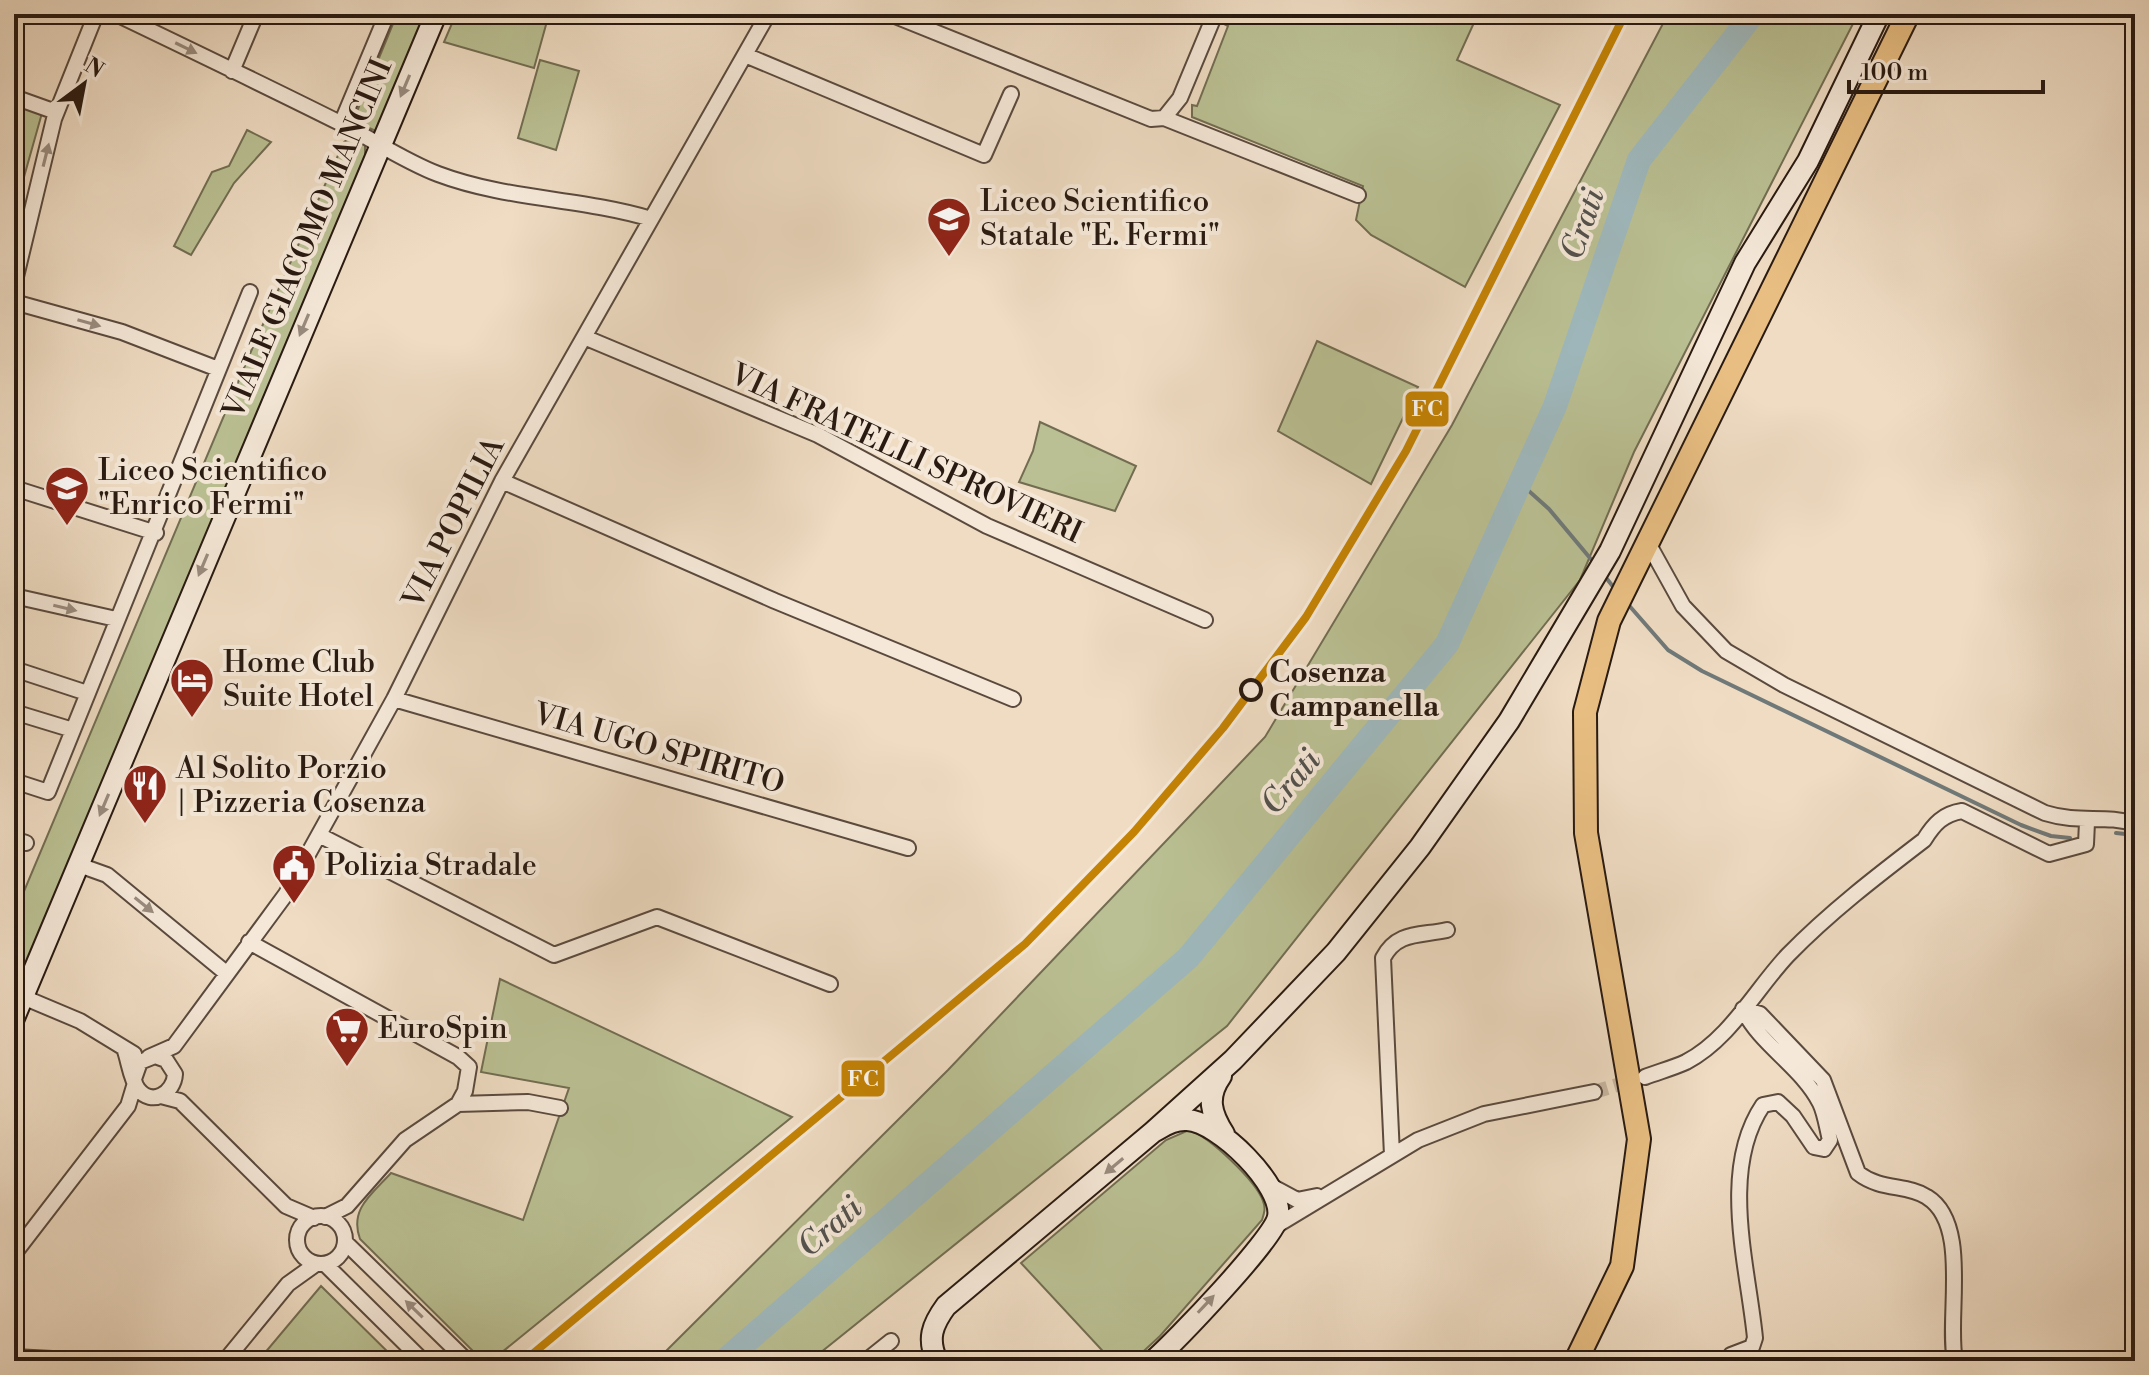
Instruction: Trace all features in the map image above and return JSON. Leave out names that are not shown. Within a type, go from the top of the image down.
[{"type":"main road","points":[[1576,1361],[1622,1266],[1639,1139],[1586,833],[1585,712],[1609,621],[1908,14]]},
{"type":"main road","points":[[1876,80],[1916,14]]},
{"type":"street","points":[[14,285],[56,112],[96,14]]},
{"type":"street","points":[[116,14],[381,143],[435,173],[498,193],[567,200],[651,219]]},
{"type":"street","points":[[232,71],[256,14]]},
{"type":"street","points":[[341,124],[387,14]]},
{"type":"street","name":"VIALE GIACOMO MANCINI","points":[[14,1018],[436,14]]},
{"type":"street","name":"VIA POPILIA","points":[[174,1046],[286,894],[394,699],[502,481],[768,14]]},
{"type":"street","points":[[890,14],[1358,195]]},
{"type":"street","points":[[1158,119],[1180,98],[1215,14]]},
{"type":"street","points":[[937,1361],[931,1348],[931,1334],[946,1306],[1153,1132],[1233,1060],[1336,952],[1420,847],[1509,721],[1610,551],[1745,263],[1808,161],[1879,14]]},
{"type":"street","points":[[745,55],[984,155],[1011,94]]},
{"type":"street","points":[[14,97],[56,112]]},
{"type":"street","name":"VIALE GIACOMO MANCINI","points":[[14,781],[48,792],[116,619],[156,533],[250,292]]},
{"type":"street","points":[[14,302],[122,332],[218,369]]},
{"type":"street","name":"VIA FRATELLI SPROVIERI","points":[[584,337],[818,435],[987,526],[1205,620]]},
{"type":"street","points":[[502,481],[775,601],[1013,699]]},
{"type":"street","points":[[14,488],[156,533]]},
{"type":"street","points":[[1643,552],[1683,606],[1726,651],[1784,685],[2045,813],[2087,822],[2119,819],[2135,824]]},
{"type":"street","points":[[14,596],[116,619]]},
{"type":"street","points":[[14,669],[87,693]]},
{"type":"street","name":"VIA UGO SPIRITO","points":[[394,699],[908,848]]},
{"type":"street","points":[[14,712],[73,730]]},
{"type":"street","points":[[1645,1077],[1688,1061],[1732,1025],[1787,957],[1819,925],[1924,840],[1945,815],[1962,811],[2049,854],[2086,844],[2087,822]]},
{"type":"street","points":[[319,835],[554,955],[657,917],[830,984]]},
{"type":"street","points":[[79,865],[107,875],[226,973]]},
{"type":"street","points":[[1392,1155],[1383,958],[1394,941],[1402,936],[1447,930]]},
{"type":"street","points":[[249,942],[458,1057],[469,1067],[470,1074],[458,1104]]},
{"type":"street","points":[[23,997],[80,1021],[125,1051],[166,1060],[175,1077],[171,1090],[128,1106]]},
{"type":"street","points":[[1732,1361],[1731,1355],[1752,1347],[1755,1338],[1741,1207],[1741,1162],[1755,1117],[1763,1105],[1778,1102],[1793,1116],[1814,1147],[1824,1149],[1830,1140],[1820,1103],[1785,1058],[1750,1025],[1743,1009]]},
{"type":"street","points":[[1743,1009],[1760,1014],[1823,1080],[1858,1173],[1887,1188],[1923,1194],[1941,1206],[1947,1220],[1956,1294],[1952,1348],[1955,1361]]},
{"type":"street","points":[[14,1254],[128,1106],[137,1067],[147,1058],[174,1046],[180,1101],[286,1206],[320,1217],[344,1235],[360,1257],[467,1361]]},
{"type":"street","points":[[125,1051],[141,1092],[180,1101]]},
{"type":"street","points":[[1233,1060],[1211,1094],[1214,1117],[1229,1141],[1271,1186],[1297,1200],[1329,1192]]},
{"type":"street","points":[[1153,1361],[1274,1227],[1329,1192],[1418,1140],[1484,1114],[1594,1092]]},
{"type":"street","points":[[288,1284],[298,1242],[307,1221],[347,1206],[405,1140],[458,1104],[528,1102],[560,1108]]},
{"type":"street","points":[[1153,1132],[1173,1121],[1188,1120],[1205,1124],[1229,1141]]},
{"type":"street","points":[[1271,1186],[1278,1210],[1274,1227]]},
{"type":"street","points":[[286,1206],[298,1242],[423,1361]]},
{"type":"street","points":[[225,1361],[304,1269],[341,1254],[347,1206]]},
{"type":"street","points":[[866,1361],[891,1341]]},
{"type":"street","points":[[14,1357],[91,1361]]},
{"type":"green space","points":[[397,14],[425,14],[376,131],[353,121]]},
{"type":"green space","points":[[456,14],[549,14],[534,68],[444,42]]},
{"type":"green space","points":[[1225,14],[1478,14],[1457,60],[1560,105],[1465,287],[1371,235],[1356,220],[1363,186],[1192,117],[1192,105],[1197,106],[1228,26],[1222,23]]},
{"type":"green space","points":[[1668,14],[1858,14],[1634,452],[1580,580],[1227,1026],[810,1361],[656,1361],[948,1070],[1265,737],[1452,425]]},
{"type":"green space","points":[[540,60],[579,71],[556,150],[518,138]]},
{"type":"green space","points":[[14,105],[42,113],[22,184],[14,182]]},
{"type":"green space","points":[[247,130],[271,142],[234,183],[191,255],[174,246],[212,172],[229,166]]},
{"type":"green space","points":[[350,138],[365,143],[365,168],[14,998],[14,915],[252,349],[344,142]]},
{"type":"green space","points":[[1317,341],[1418,387],[1371,484],[1278,431]]},
{"type":"green space","points":[[1040,422],[1136,466],[1115,511],[1019,482],[1033,451]]},
{"type":"green space","points":[[500,979],[792,1117],[491,1361],[483,1361],[360,1239],[357,1228],[364,1203],[391,1173],[523,1220],[569,1088],[481,1072]]},
{"type":"green space","points":[[1189,1130],[1219,1150],[1251,1182],[1264,1204],[1262,1220],[1160,1336],[1133,1361],[1112,1361],[1021,1263],[1166,1140]]},
{"type":"green space","points":[[321,1286],[397,1361],[258,1361]]},
{"type":"waterway","name":"Crati","points":[[724,1361],[1188,958],[1447,644],[1555,406],[1639,160],[1753,14]]},
{"type":"waterway","points":[[1520,483],[1549,509],[1595,564]]},
{"type":"waterway","points":[[1603,574],[1615,589]]},
{"type":"waterway","points":[[1626,602],[1668,650],[1702,671],[2021,825],[2051,836],[2070,838]]},
{"type":"waterway","points":[[2116,833],[2135,835]]},
{"type":"tunnel","points":[[1594,1092],[1637,1079]]},
{"type":"transit line","name":"FC","points":[[524,1361],[1025,944],[1134,832],[1223,728],[1306,617],[1406,451],[1625,14]]},
{"type":"place","name":"Liceo Scientifico Statale \"E. Fermi\"","points":[[949,258]]},
{"type":"place","name":"Liceo Scientifico \"Enrico Fermi\"","points":[[67,527]]},
{"type":"place","name":"Cosenza Campanella","points":[[1251,690]]},
{"type":"place","name":"Home Club Suite Hotel","points":[[192,719]]},
{"type":"place","name":"Al Solito Porzio | Pizzeria Cosenza","points":[[145,825]]},
{"type":"place","name":"Polizia Stradale","points":[[294,905]]},
{"type":"place","name":"EuroSpin","points":[[347,1068]]}]
